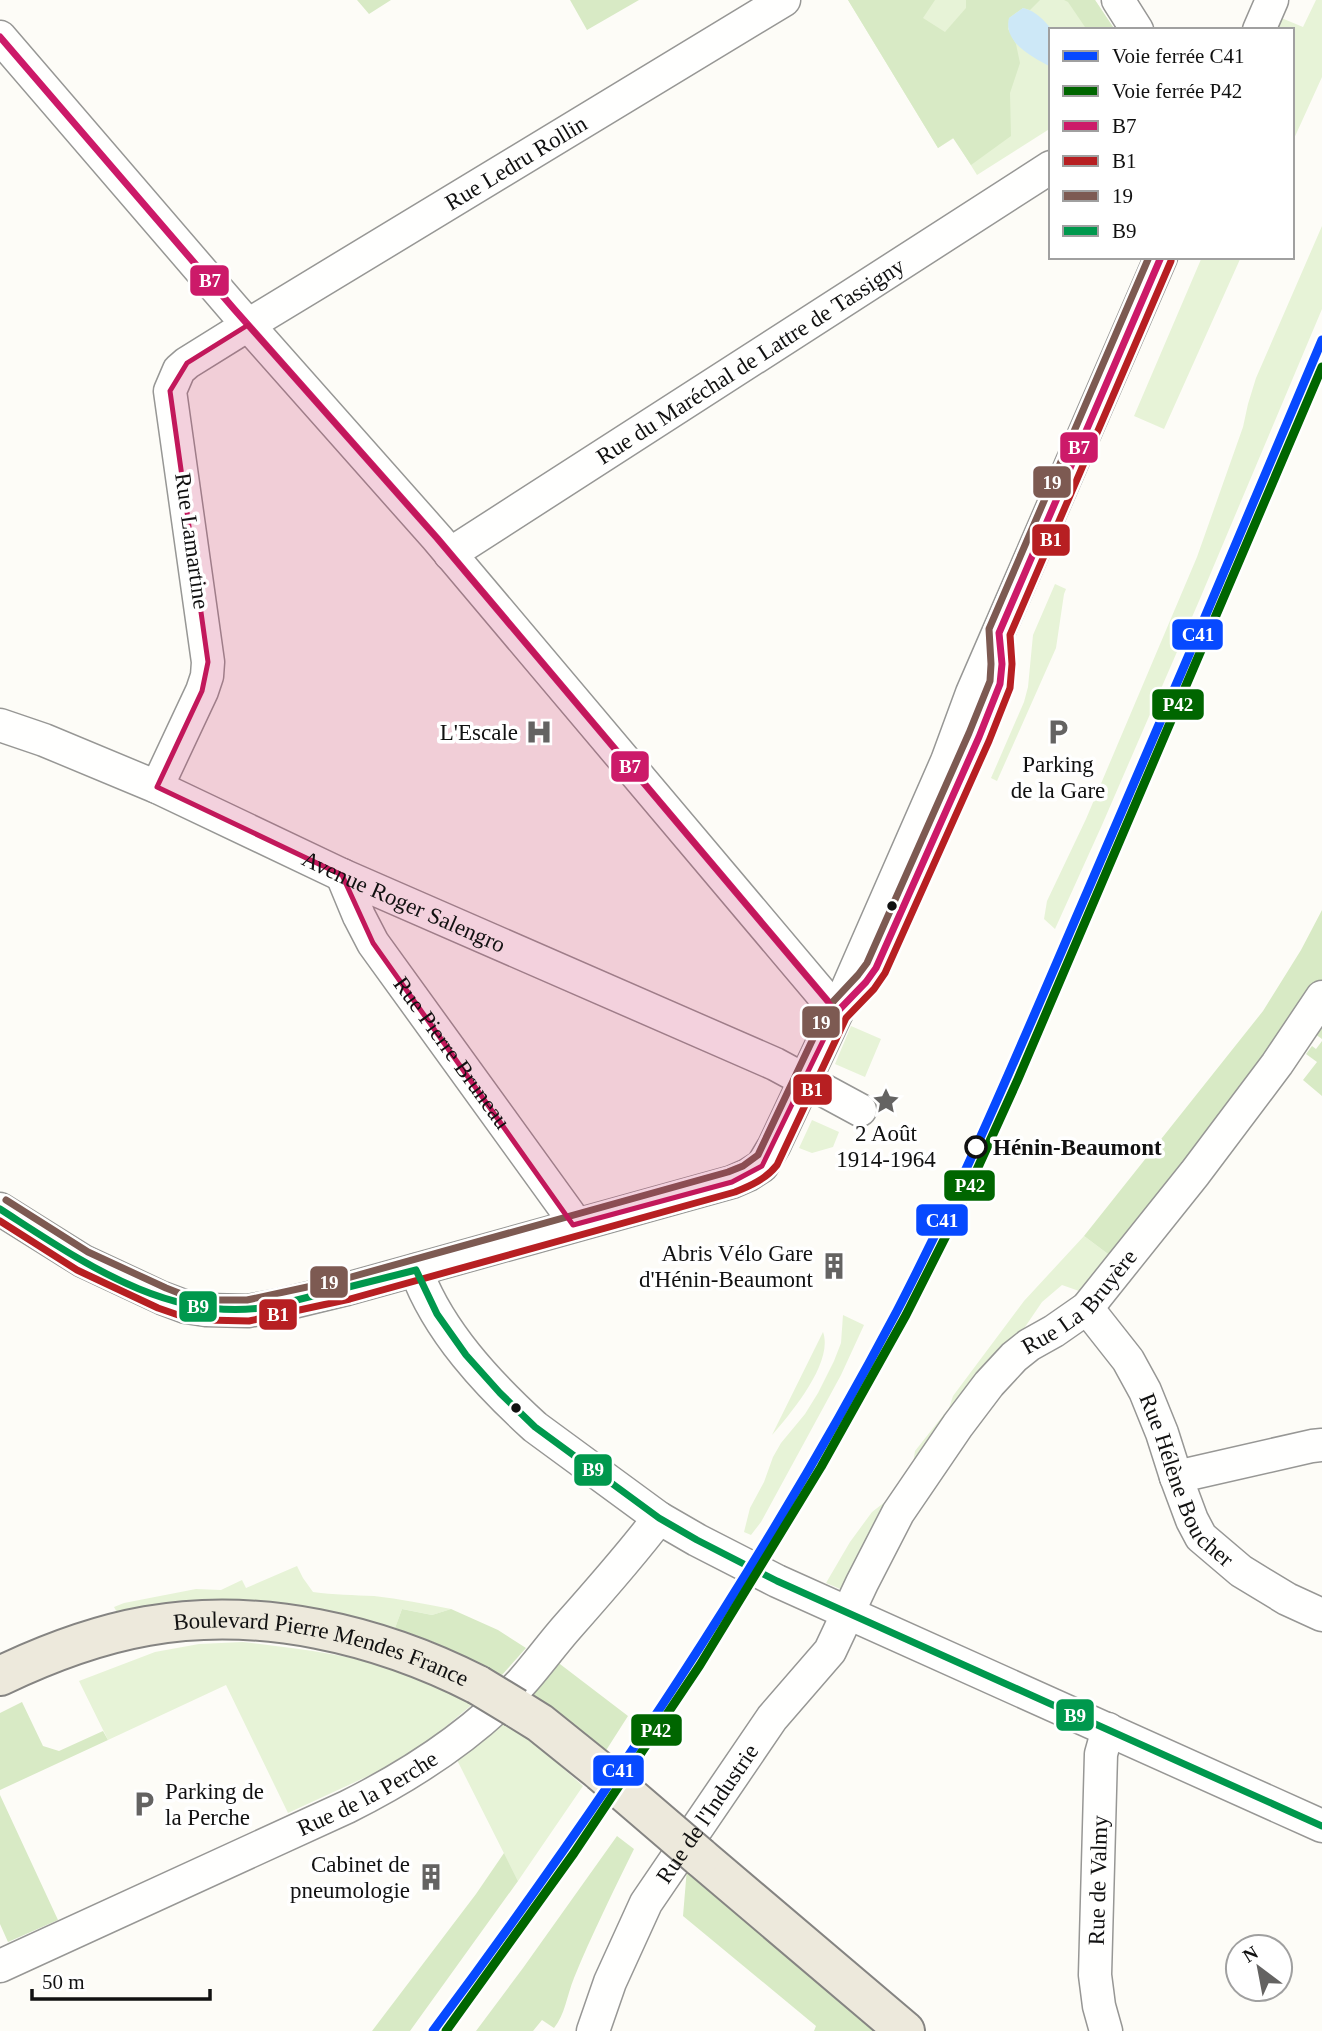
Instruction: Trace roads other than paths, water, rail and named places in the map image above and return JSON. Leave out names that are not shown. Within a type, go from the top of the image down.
[{"type":"main road","name":"Boulevard Pierre Mendes France","points":[[0,1676],[72,1646],[136,1628],[185,1621],[244,1620],[297,1626],[339,1634],[425,1660],[478,1685],[540,1723],[905,2031]]},
{"type":"street","name":"Rue Ledru Rollin","points":[[248,325],[784,0]]},
{"type":"street","points":[[1118,0],[1136,28]]},
{"type":"street","points":[[1260,28],[1272,0]]},
{"type":"street","points":[[0,37],[450,554],[837,1012]]},
{"type":"street","name":"Rue du Maréchal de Lattre de Tassigny","points":[[450,554],[1049,168]]},
{"type":"street","points":[[0,1209],[97,1269],[162,1298],[186,1307],[205,1310],[248,1311],[416,1270],[732,1182],[762,1166],[767,1161],[837,1012],[947,761],[972,693],[1160,259]]},
{"type":"street","name":"Rue Lamartine","points":[[157,787],[202,691],[208,662],[170,391],[179,370],[187,363],[248,325]]},
{"type":"street","name":"Avenue Roger Salengro","points":[[0,725],[44,740],[157,787],[342,874],[775,1064],[860,1110]]},
{"type":"street","name":"Rue Pierre Bruneau","points":[[342,874],[373,943],[564,1207],[573,1225]]},
{"type":"street","name":"Rue La Bruyère","points":[[849,1612],[898,1513],[989,1384],[1029,1345],[1087,1308],[1261,1086],[1322,997]]},
{"type":"street","points":[[416,1270],[443,1324],[517,1412],[659,1518],[777,1581],[1322,1826]]},
{"type":"street","name":"Rue Hélène Boucher","points":[[1087,1308],[1128,1360],[1145,1391],[1192,1520],[1201,1537],[1241,1571],[1287,1599],[1322,1615]]},
{"type":"street","points":[[1176,1477],[1322,1445]]},
{"type":"street","name":"Rue de la Perche","points":[[0,1966],[347,1807],[391,1785],[438,1755],[476,1725],[521,1683],[659,1518]]},
{"type":"street","name":"Rue de l'Industrie","points":[[593,2031],[610,1982],[646,1903],[772,1718],[830,1651],[849,1612]]},
{"type":"street","name":"Rue de Valmy","points":[[1107,2031],[1099,2006],[1095,1975],[1101,1754],[1108,1729]]},
{"type":"water","points":[[1023,8],[1043,19],[1050,28],[1049,66],[1015,42],[1008,27],[1009,18]]},
{"type":"rail line","name":"C41","points":[[433,2031],[559,1857],[679,1680],[792,1498],[897,1311],[973,1155],[1322,340]]},
{"type":"rail line","name":"P42","points":[[446,2031],[574,1853],[700,1665],[821,1467],[906,1315],[955,1218],[1018,1079],[1322,367]]},
{"type":"place","name":"L'Escale","points":[[539,732]]},
{"type":"place","name":"Parking de la Gare","points":[[1058,732]]},
{"type":"place","name":"2 Août 1914-1964","points":[[886,1101]]},
{"type":"place","name":"Hénin-Beaumont","points":[[976,1147]]},
{"type":"place","name":"Abris Vélo Gare d'Hénin-Beaumont","points":[[834,1266]]},
{"type":"place","name":"Parking de la Perche","points":[[144,1804]]},
{"type":"place","name":"Cabinet de pneumologie","points":[[431,1877]]}]
